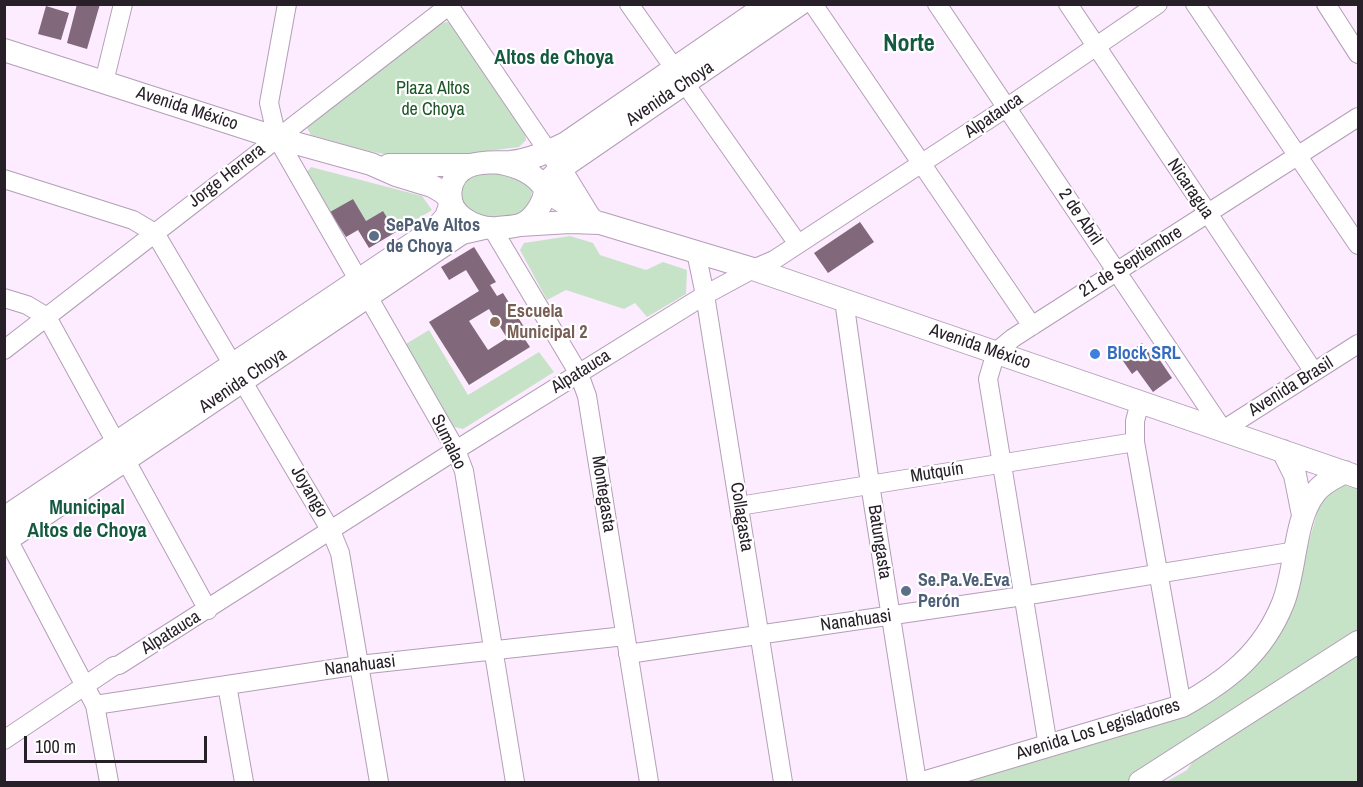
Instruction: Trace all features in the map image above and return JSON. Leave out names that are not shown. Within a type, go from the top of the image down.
[{"type":"main road","name":"Avenida Choya","points":[[679,77],[768,4]]},
{"type":"main road","name":"Avenida Choya","points":[[545,190],[555,160],[566,143],[800,4]]},
{"type":"main road","name":"Avenida México","points":[[4,50],[277,138],[371,164],[396,175],[432,186],[444,193],[450,201]]},
{"type":"main road","name":"Avenida Choya","points":[[500,163],[521,160],[555,160]]},
{"type":"main road","points":[[555,160],[595,221]]},
{"type":"main road","points":[[500,163],[527,172],[538,179],[545,190],[542,202],[533,215],[520,225],[488,228],[461,217],[450,201],[450,191],[455,178],[472,165],[500,163]]},
{"type":"main road","name":"Avenida México","points":[[371,164],[472,165]]},
{"type":"main road","name":"Avenida México","points":[[545,190],[595,221],[753,269],[1352,475]]},
{"type":"main road","name":"Avenida Choya","points":[[362,289],[436,228],[446,217],[450,201]]},
{"type":"main road","name":"Avenida México","points":[[520,225],[595,221]]},
{"type":"main road","name":"Avenida Choya","points":[[6,532],[121,451],[362,289],[462,233],[488,228]]},
{"type":"main road","name":"Avenida Los Legisladores","points":[[1283,451],[1295,475],[1303,515]]},
{"type":"main road","name":"Avenida Los Legisladores","points":[[926,783],[1182,706],[1216,687],[1257,648],[1271,627],[1283,602],[1303,515],[1314,494],[1325,484],[1352,475]]},
{"type":"main road","points":[[1140,783],[1359,642]]},
{"type":"street","points":[[104,82],[123,4]]},
{"type":"street","name":"Sumalao","points":[[287,4],[269,103],[277,138],[456,450],[464,471],[516,783]]},
{"type":"street","points":[[629,4],[798,244]]},
{"type":"street","points":[[813,4],[1032,326]]},
{"type":"street","name":"2 de Abril","points":[[937,4],[1223,430]]},
{"type":"street","name":"Nicaragua","points":[[1068,4],[1314,372]]},
{"type":"street","name":"Alpatauca","points":[[4,740],[114,666],[208,610],[456,450],[705,295],[774,260],[1006,108],[1158,4]]},
{"type":"street","points":[[1195,4],[1359,245]]},
{"type":"street","points":[[1326,4],[1359,54]]},
{"type":"street","points":[[450,5],[555,160]]},
{"type":"street","name":"Jorge Herrera","points":[[4,350],[450,5]]},
{"type":"street","name":"21 de Septiembre","points":[[996,352],[1117,270],[1359,117]]},
{"type":"street","points":[[4,179],[133,220],[155,233]]},
{"type":"street","name":"Montegasta","points":[[488,228],[579,374],[587,396],[649,783]]},
{"type":"street","name":"Joyango","points":[[155,233],[331,531],[340,553],[379,783]]},
{"type":"street","name":"Collagasta","points":[[696,252],[705,295],[783,783]]},
{"type":"street","points":[[4,298],[27,305],[47,317],[208,610]]},
{"type":"street","name":"Batungasta","points":[[844,300],[916,783]]},
{"type":"street","name":"Avenida Brasil","points":[[1223,430],[1314,372],[1350,358],[1359,344]]},
{"type":"street","points":[[996,352],[988,379],[1048,746]]},
{"type":"street","points":[[1140,402],[1134,421],[1135,442],[1182,706]]},
{"type":"street","name":"Mutquín","points":[[739,506],[1135,442]]},
{"type":"street","points":[[6,532],[87,685],[95,705],[109,783]]},
{"type":"street","name":"Nanahuasi","points":[[628,654],[1023,596],[1296,551]]},
{"type":"street","name":"Nanahuasi","points":[[95,705],[359,665],[625,636]]},
{"type":"street","points":[[227,685],[244,783]]},
{"type":"green space","name":"Plaza Altos de Choya","points":[[447,22],[454,25],[525,130],[526,140],[519,147],[421,158],[370,151],[311,135],[307,128],[439,24]]},
{"type":"green space","points":[[311,167],[422,196],[432,210],[396,232],[383,211],[366,221],[353,199],[329,213],[305,174]]},
{"type":"green space","points":[[495,167],[532,187],[525,210],[515,217],[499,220],[469,215],[456,192],[464,177]]},
{"type":"green space","points":[[570,236],[593,243],[600,255],[646,270],[663,262],[687,270],[686,294],[647,317],[635,303],[624,309],[566,290],[547,300],[520,250],[524,243]]},
{"type":"green space","points":[[429,330],[468,395],[539,352],[554,372],[463,429],[454,427],[406,344]]},
{"type":"green space","points":[[1343,485],[1358,489],[1358,635],[1128,782],[948,782],[1218,694],[1300,575],[1321,498]]},
{"type":"green space","points":[[1358,652],[1358,782],[1166,782],[1187,770],[1194,760]]},
{"type":"building","points":[[77,4],[100,4],[87,49],[67,43]]},
{"type":"building","points":[[46,6],[69,13],[61,40],[38,34]]},
{"type":"building","points":[[353,199],[366,221],[383,211],[396,232],[369,248],[358,230],[346,237],[330,212]]},
{"type":"building","points":[[860,222],[874,242],[828,273],[814,253]]},
{"type":"building","points":[[474,247],[496,282],[490,285],[497,296],[503,293],[529,335],[524,338],[530,347],[469,385],[429,322],[479,291],[466,270],[449,280],[441,267]],"holes":[[[489,309],[507,338],[488,350],[469,321]]]},
{"type":"building","points":[[1142,343],[1153,359],[1157,356],[1172,378],[1153,392],[1137,370],[1132,374],[1121,358]]},
{"type":"place","name":"SePaVe Altos de Choya","points":[[374,236]]},
{"type":"place","name":"Escuela Municipal 2","points":[[495,322]]},
{"type":"place","name":"Block SRL","points":[[1095,354]]},
{"type":"place","name":"Se.Pa.Ve.Eva Perón","points":[[906,591]]},
{"type":"district","name":"Norte","points":[[909,45]]},
{"type":"district","name":"Altos de Choya","points":[[554,59]]},
{"type":"district","name":"Municipal Altos de Choya","points":[[87,520]]}]
